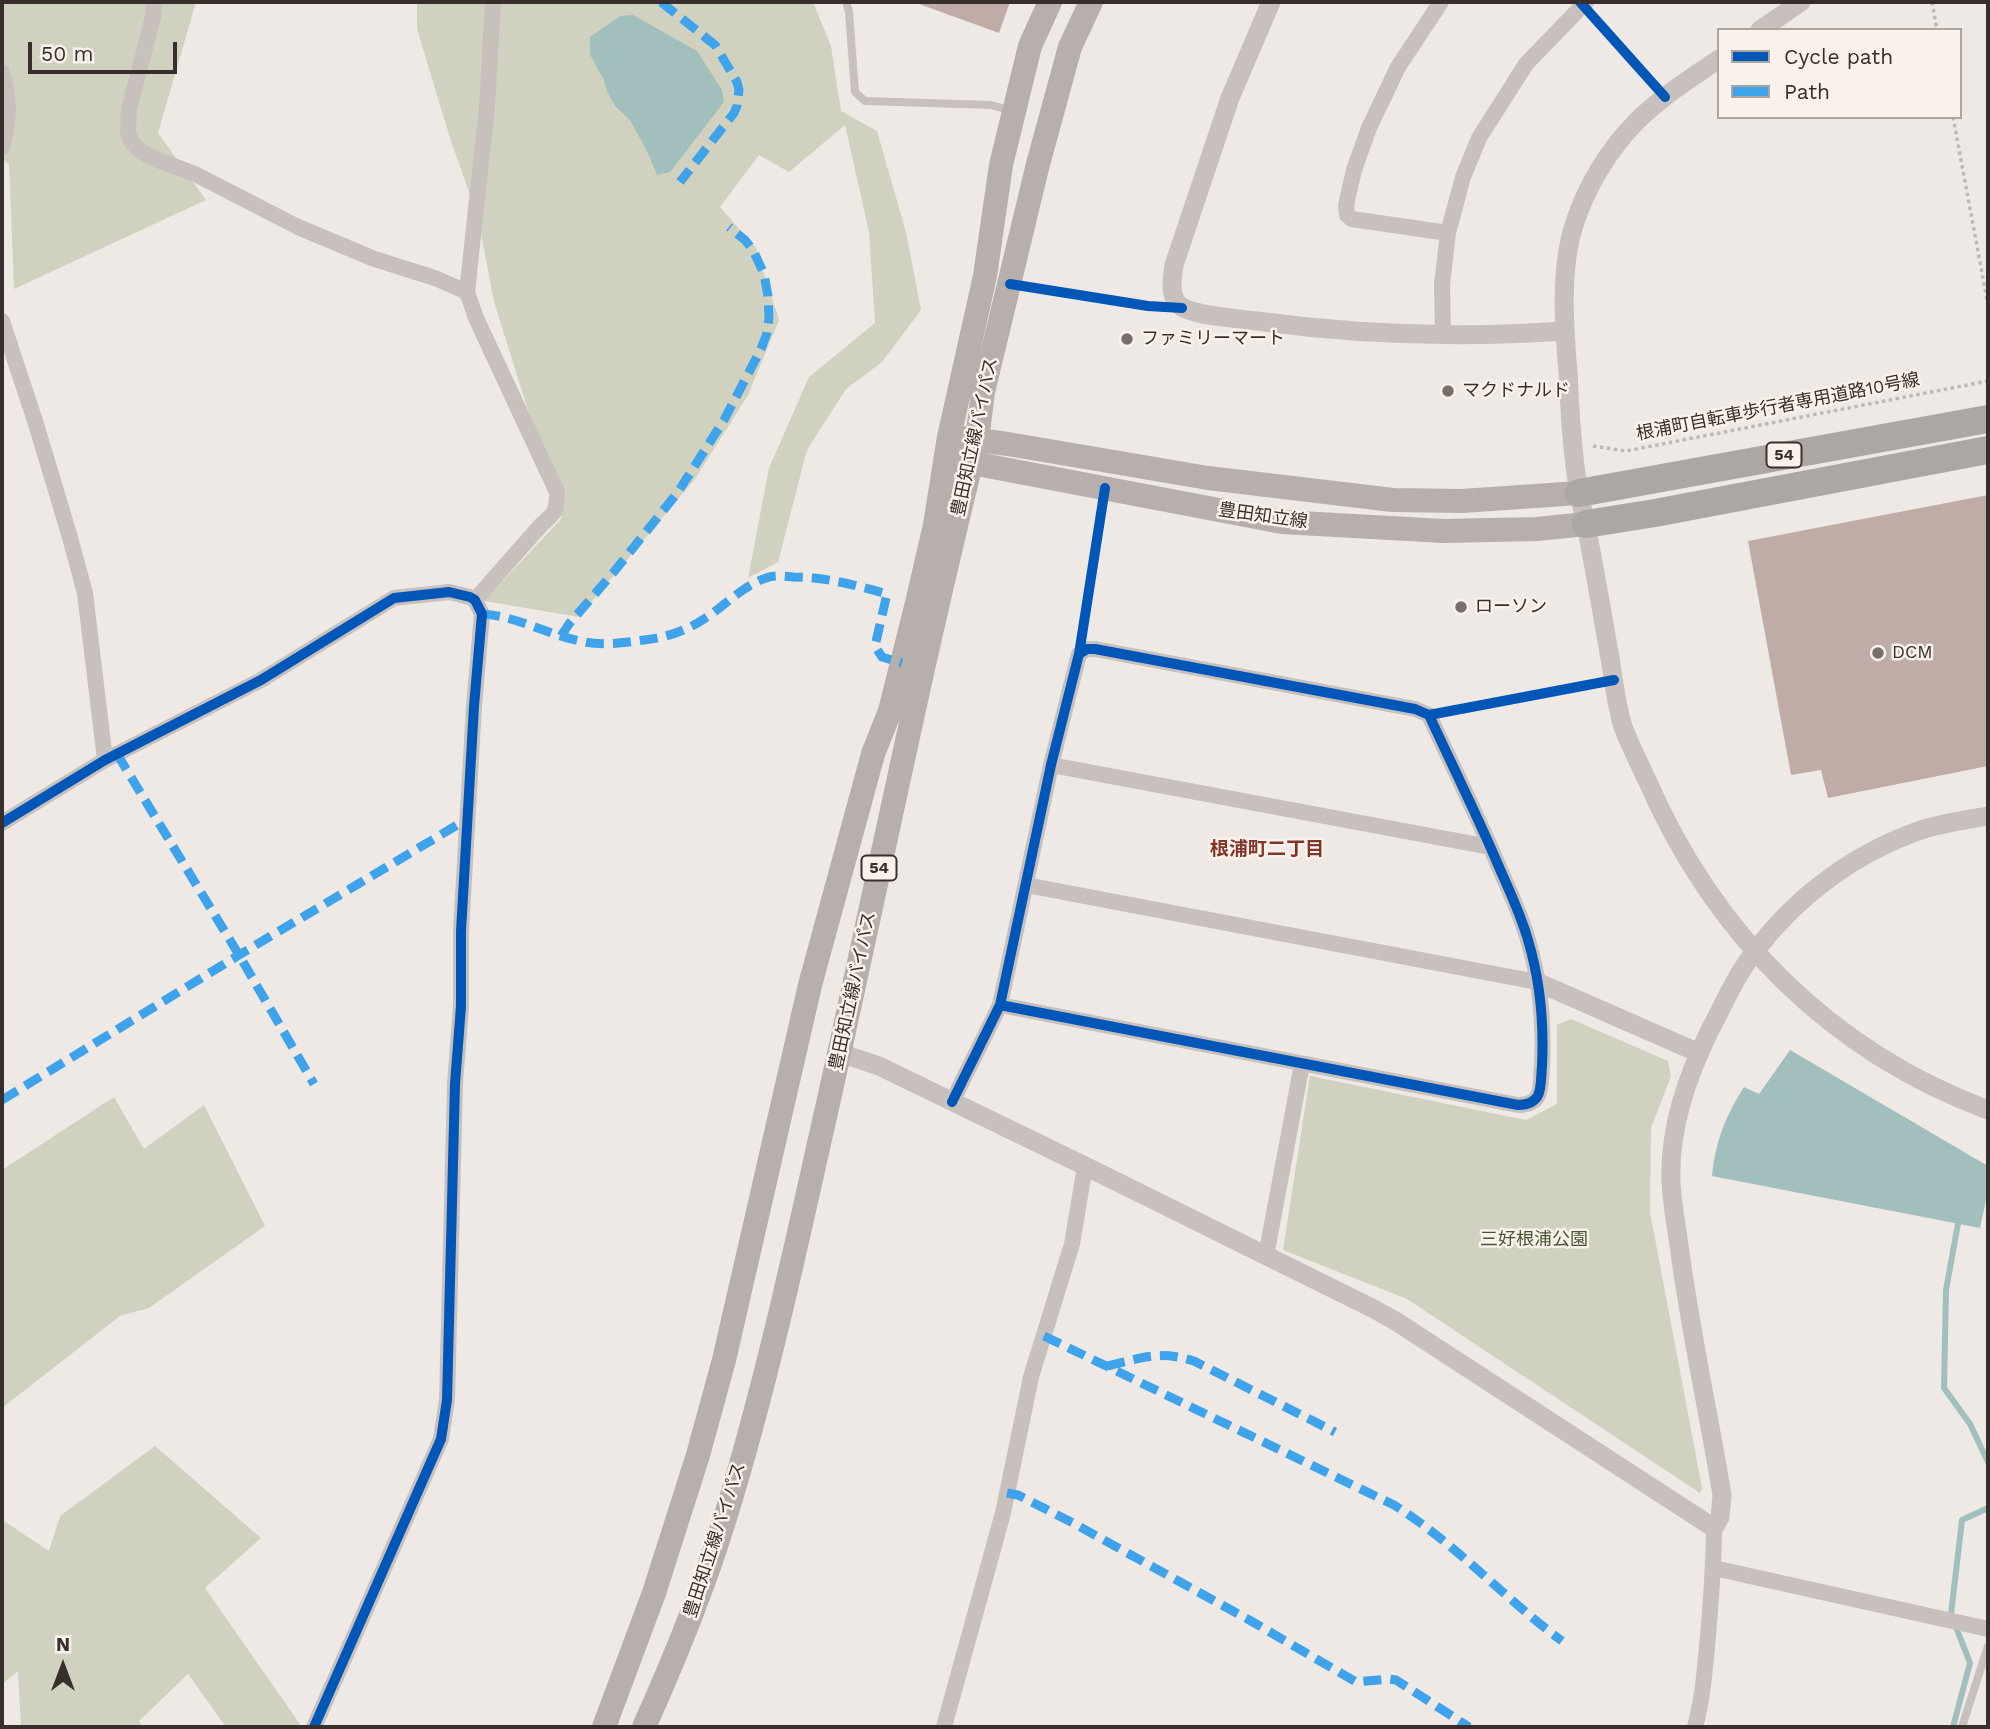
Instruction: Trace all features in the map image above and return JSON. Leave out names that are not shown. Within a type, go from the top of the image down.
[{"type":"highway","name":"54","points":[[1579,493],[1988,419]]},
{"type":"highway","name":"54","points":[[1586,524],[1988,450]]},
{"type":"main road","name":"豊田知立線バイパス","points":[[604,1727],[654,1593],[721,1372],[810,985],[873,754],[890,711],[917,603],[935,525],[947,447],[985,276],[1001,165],[1030,46],[1050,2]]},
{"type":"main road","name":"豊田知立線バイパス","points":[[644,1727],[685,1630],[726,1515],[774,1345],[974,452],[983,392],[1038,163],[1070,47],[1091,2]]},
{"type":"main road","name":"豊田知立線","points":[[947,447],[1393,500],[1462,501],[1579,493]]},
{"type":"main road","name":"豊田知立線","points":[[974,452],[1105,488],[1282,522],[1444,531],[1537,529],[1586,524]]},
{"type":"street","points":[[154,2],[153,17],[128,117],[128,133],[139,150],[195,174],[298,227],[372,258],[435,278],[467,292]]},
{"type":"street","points":[[475,600],[541,525],[554,514],[557,492],[476,318],[467,292],[487,107],[493,2]]},
{"type":"street","points":[[1271,2],[1230,98],[1174,265],[1172,290],[1182,308],[1290,326],[1399,335],[1564,331]]},
{"type":"street","points":[[1441,2],[1398,66],[1381,100],[1358,159],[1346,205],[1348,215],[1352,219],[1448,233]]},
{"type":"street","points":[[1763,28],[1801,2]]},
{"type":"street","points":[[1443,335],[1442,284],[1448,233],[1463,177],[1479,138],[1526,64],[1584,3]]},
{"type":"street","points":[[1717,60],[1665,97],[1637,121],[1605,161],[1579,213],[1568,248],[1564,331],[1573,446],[1579,493],[1623,726],[1664,820],[1713,898],[1754,952],[1778,977],[1846,1035],[1876,1055],[1961,1100],[1988,1110]]},
{"type":"street","points":[[2,72],[9,103],[2,148]]},
{"type":"street","points":[[2,321],[58,497],[85,593],[105,760]]},
{"type":"street","points":[[2,823],[105,760],[261,680],[394,598],[449,592],[475,600],[482,614],[461,931],[461,1006],[455,1084],[447,1400],[441,1439],[314,1727]]},
{"type":"street","points":[[952,1102],[1000,1005],[1051,765],[1079,654],[1087,649],[1416,709],[1429,715],[1515,903],[1528,941],[1541,1012],[1541,1083],[1535,1102],[1518,1105],[1000,1005]]},
{"type":"street","points":[[1051,765],[1490,847]]},
{"type":"street","points":[[1695,1727],[1701,1696],[1714,1568],[1714,1528],[1720,1517],[1722,1495],[1686,1292],[1671,1182],[1679,1111],[1699,1053],[1730,992],[1754,952],[1792,908],[1835,873],[1886,845],[1923,829],[1988,816]]},
{"type":"street","points":[[1026,885],[1537,982],[1699,1053]]},
{"type":"street","points":[[840,1053],[879,1066],[1397,1322],[1714,1528]]},
{"type":"street","points":[[1266,1256],[1302,1064]]},
{"type":"street","points":[[944,1727],[1003,1513],[1031,1377],[1072,1244],[1085,1166]]},
{"type":"street","points":[[1714,1568],[1988,1629]]},
{"type":"lane","points":[[846,2],[855,92],[865,101],[991,105],[1014,112]]},
{"type":"lane","points":[[1962,1727],[1988,1646]]},
{"type":"path","points":[[1932,2],[1937,28]]},
{"type":"path","points":[[1584,3],[1665,97]]},
{"type":"path","points":[[1953,119],[1988,305]]},
{"type":"path","points":[[1010,284],[1148,306],[1182,308]]},
{"type":"path","points":[[1079,654],[1105,488]]},
{"type":"path","points":[[1429,715],[1614,680]]},
{"type":"green space","points":[[2,2],[196,2],[158,133],[206,200],[14,289],[9,164],[2,159]]},
{"type":"green space","points":[[417,2],[813,2],[831,46],[841,111],[877,131],[906,232],[921,310],[882,362],[846,389],[807,450],[778,562],[748,578],[769,468],[809,377],[875,323],[869,232],[845,125],[789,172],[759,155],[720,207],[756,248],[779,320],[748,395],[695,479],[579,617],[484,601],[561,519],[562,500],[528,410],[494,302],[478,218],[417,29]]},
{"type":"green space","name":"三好根浦公園","points":[[1571,1019],[1668,1061],[1671,1076],[1651,1128],[1650,1212],[1702,1488],[1700,1493],[1407,1299],[1283,1250],[1310,1076],[1526,1120],[1557,1104],[1557,1025]]},
{"type":"green space","points":[[114,1097],[144,1149],[204,1105],[265,1226],[149,1308],[120,1316],[2,1408],[2,1170]]},
{"type":"green space","points":[[155,1446],[261,1538],[205,1588],[302,1727],[226,1727],[188,1674],[139,1721],[143,1727],[21,1727],[18,1671],[2,1684],[2,1511],[4,1521],[49,1551],[60,1516]]},
{"type":"water","points":[[633,15],[697,51],[722,90],[724,102],[670,172],[657,175],[630,120],[615,106],[590,55],[590,37],[620,16]]},
{"type":"water","points":[[1790,1050],[1988,1166],[1988,1191],[1980,1228],[1712,1176],[1722,1129],[1744,1087],[1759,1094]]},
{"type":"building","points":[[919,2],[1010,2],[999,33]]},
{"type":"building","name":"DCM","points":[[1988,495],[1988,766],[1828,798],[1821,770],[1791,775],[1748,541]]},
{"type":"waterway","points":[[1959,1218],[1946,1290],[1944,1388],[1970,1424],[1988,1462]]},
{"type":"waterway","points":[[1953,1727],[1970,1663],[1951,1614],[1962,1520],[1988,1508]]},
{"type":"marked path","points":[[661,2],[715,45],[739,90],[734,113],[680,182]]},
{"type":"marked path","points":[[561,636],[678,492],[724,420],[761,349],[769,318],[764,274],[753,250],[729,227]]},
{"type":"marked path","points":[[482,614],[507,618],[588,643],[628,642],[659,638],[690,627],[749,586],[766,578],[817,578],[887,594],[875,646],[882,657],[902,663]]},
{"type":"marked path","points":[[117,754],[314,1084]]},
{"type":"marked path","points":[[2,1100],[239,955],[469,820]]},
{"type":"marked path","points":[[1044,1336],[1394,1505],[1417,1520],[1562,1641]]},
{"type":"marked path","points":[[1107,1366],[1160,1356],[1194,1361],[1335,1432]]},
{"type":"marked path","points":[[1007,1493],[1018,1495],[1073,1523],[1356,1682],[1396,1680],[1469,1727]]},
{"type":"cycle path","points":[[1580,2],[1665,97]]},
{"type":"cycle path","points":[[1010,284],[1148,306],[1182,308]]},
{"type":"cycle path","points":[[1079,654],[1105,488]]},
{"type":"cycle path","points":[[2,823],[105,760],[261,680],[394,598],[449,592],[475,600],[482,614],[461,931],[461,1006],[455,1084],[447,1400],[441,1439],[314,1727]]},
{"type":"cycle path","points":[[952,1102],[1000,1005],[1051,765],[1079,654],[1087,649],[1415,709],[1429,715],[1488,842],[1528,940],[1536,971],[1542,1019],[1540,1087],[1536,1098],[1518,1105],[1000,1005]]},
{"type":"cycle path","points":[[1429,715],[1614,680]]},
{"type":"place","name":"ファミリーマート","points":[[1127,339]]},
{"type":"place","name":"マクドナルド","points":[[1448,391]]},
{"type":"place","name":"ローソン","points":[[1461,607]]},
{"type":"place","name":"DCM","points":[[1878,653]]},
{"type":"district","name":"根浦町二丁目","points":[[1267,849]]}]
